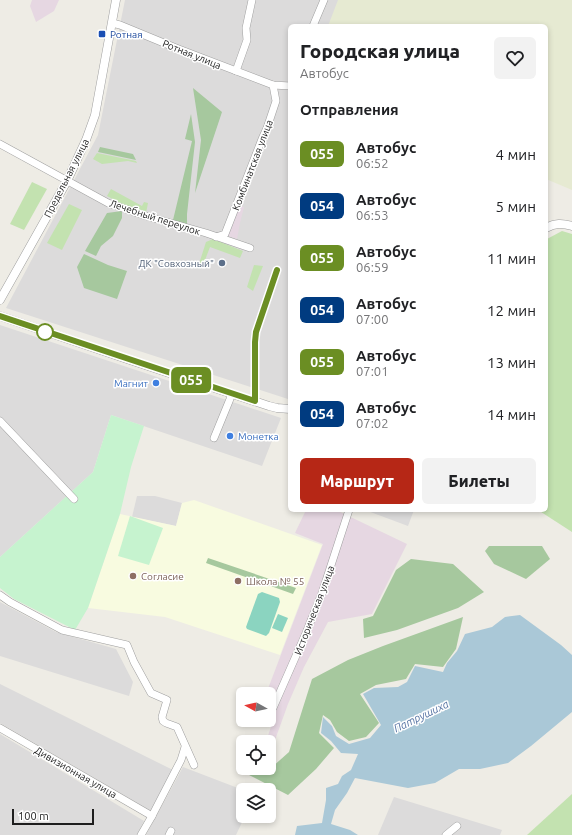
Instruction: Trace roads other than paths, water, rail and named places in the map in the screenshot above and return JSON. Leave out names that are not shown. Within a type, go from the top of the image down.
[{"type":"street","name":"Предельная улица","points":[[0,300],[67,181],[93,123],[116,0]]},
{"type":"street","points":[[236,71],[247,40],[246,28],[252,0]]},
{"type":"street","points":[[314,24],[324,0]]},
{"type":"street","name":"Ротная улица","points":[[112,23],[120,24],[273,85],[288,86]]},
{"type":"street","name":"Комбинатская улица","points":[[216,237],[225,234],[267,128],[276,101],[273,85]]},
{"type":"street","name":"Лечебный переулок","points":[[0,144],[108,203],[250,248]]},
{"type":"street","points":[[548,227],[555,224],[566,224],[572,226]]},
{"type":"street","points":[[255,401],[256,337],[277,270]]},
{"type":"street","points":[[0,316],[231,394],[277,408],[288,409]]},
{"type":"street","points":[[214,438],[231,394]]},
{"type":"street","points":[[0,421],[74,499]]},
{"type":"street","name":"Историческая улица","points":[[276,701],[322,593],[348,512]]},
{"type":"street","points":[[0,595],[62,630],[127,645],[134,662],[151,693],[167,700],[162,718],[163,721],[177,727],[194,765]]},
{"type":"street","name":"Дивизионная улица","points":[[0,728],[152,816]]},
{"type":"street","points":[[141,835],[181,760],[185,747]]},
{"type":"street","points":[[446,835],[457,826]]},
{"type":"water","name":"Патрушиха","points":[[520,615],[561,645],[572,655],[572,712],[508,763],[480,769],[459,769],[435,783],[408,788],[355,778],[335,810],[331,824],[350,830],[358,835],[295,835],[297,826],[322,823],[326,800],[326,788],[338,784],[342,776],[351,770],[358,754],[341,753],[331,741],[321,733],[323,717],[332,726],[336,736],[349,744],[370,738],[381,725],[363,694],[374,688],[398,687],[407,682],[415,666],[443,672],[447,663],[457,651],[465,634],[492,627],[505,617]]},
{"type":"place","name":"Ротная","points":[[102,34]]},
{"type":"place","name":"ДК \"Совхозный\"","points":[[222,263]]},
{"type":"place","name":"Магнит","points":[[156,383]]},
{"type":"place","name":"Монетка","points":[[230,436]]},
{"type":"place","name":"Согласие","points":[[133,576]]},
{"type":"place","name":"Школа № 55","points":[[238,581]]}]
